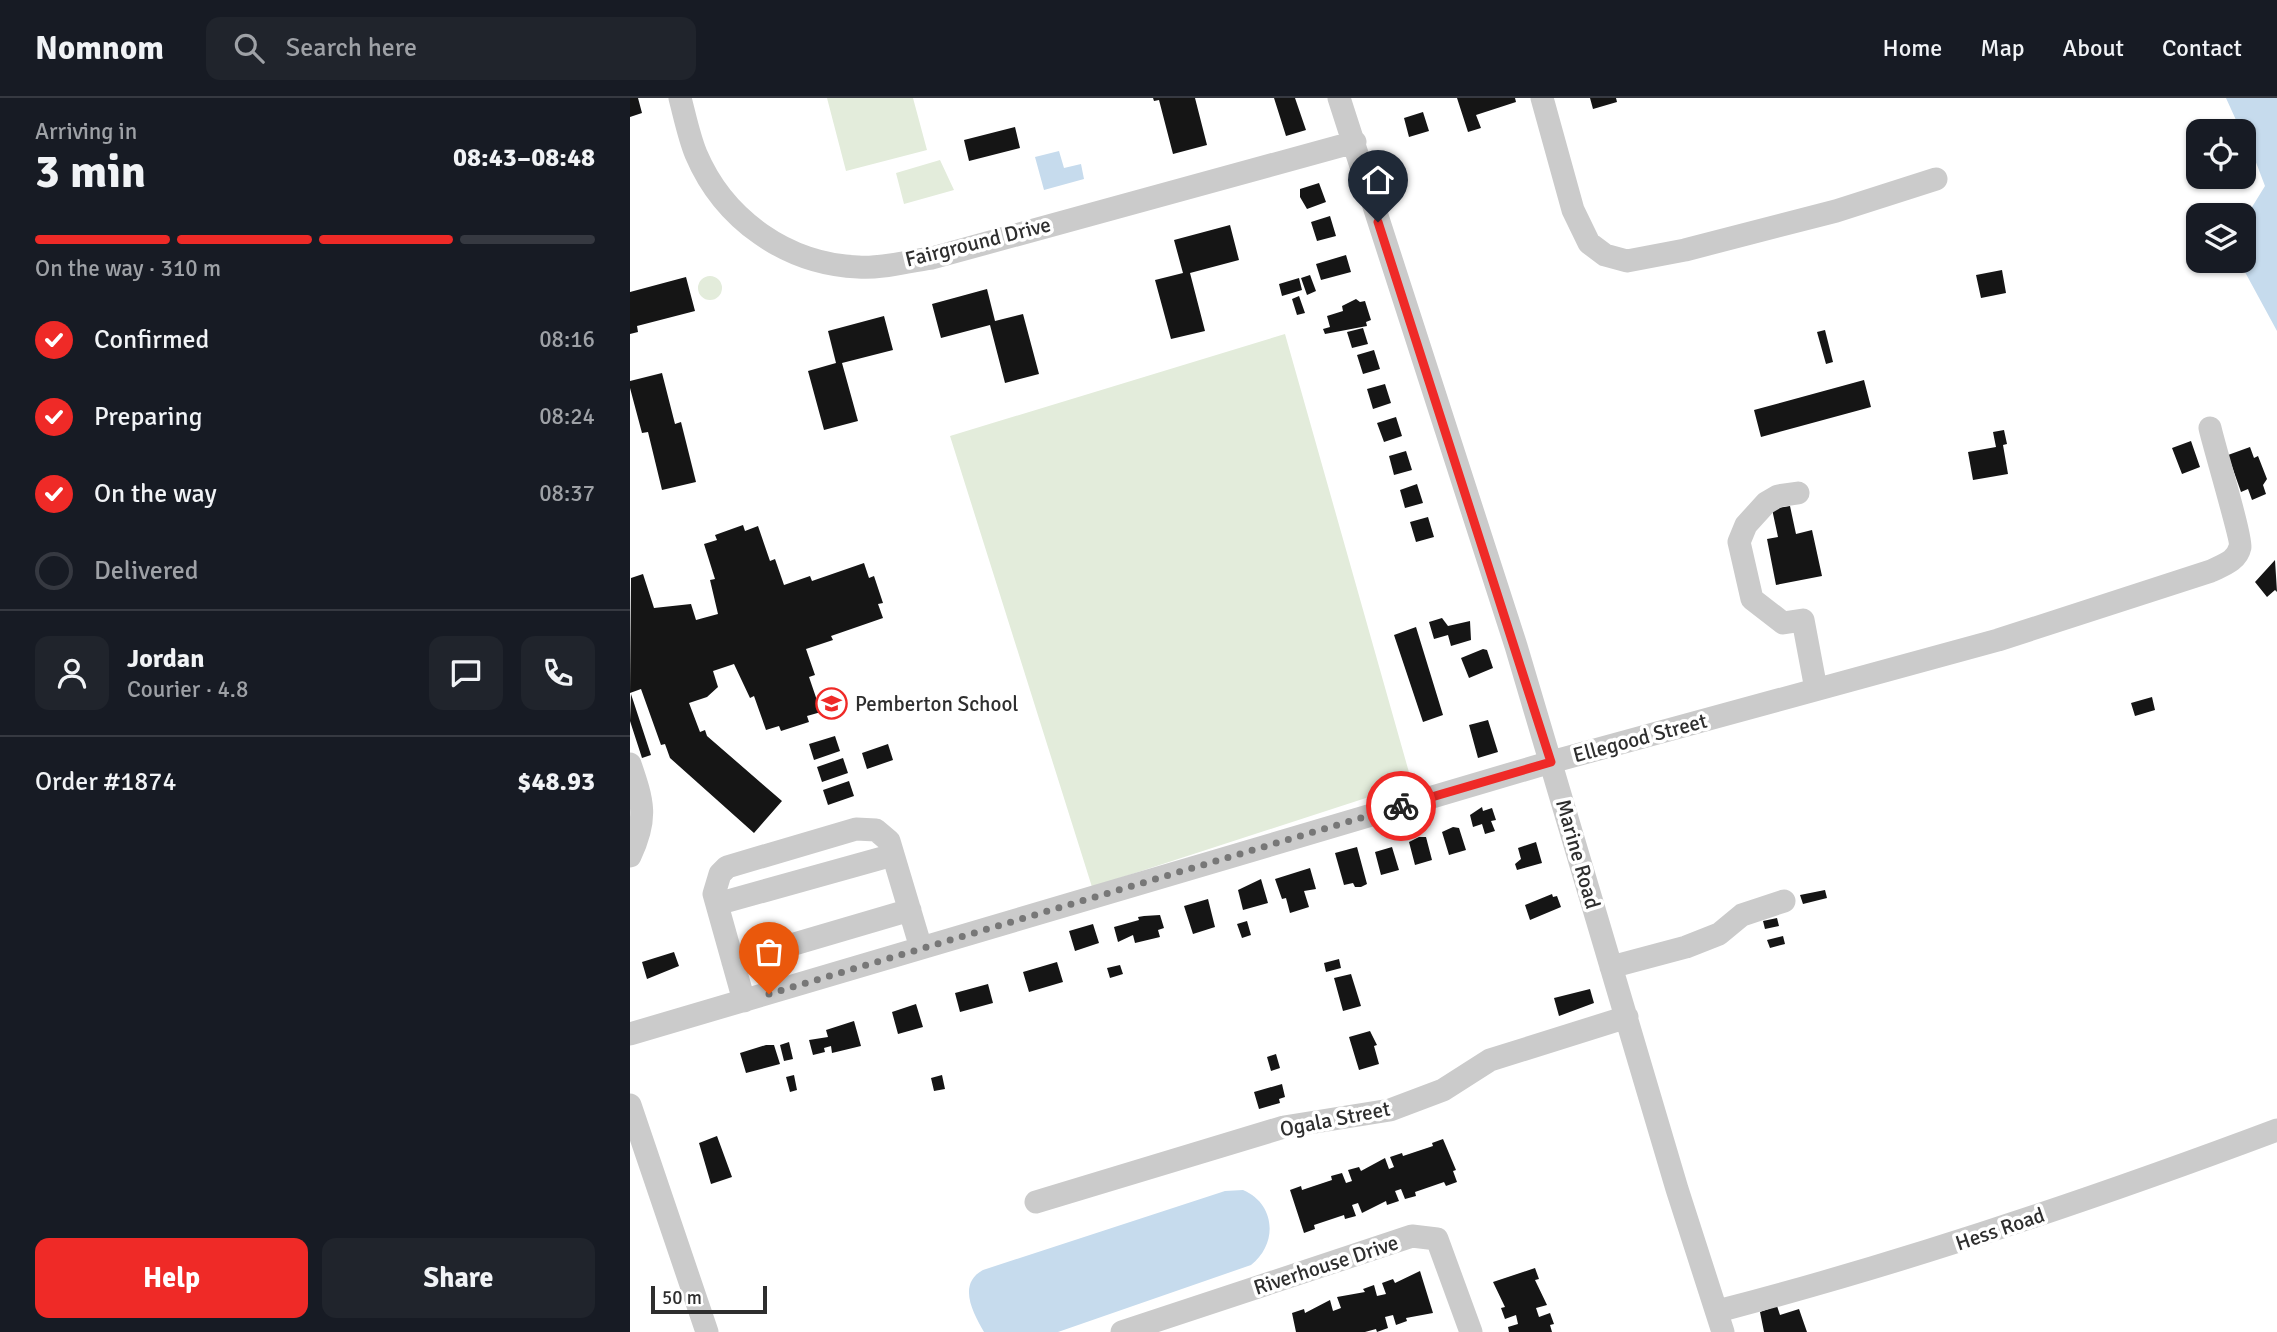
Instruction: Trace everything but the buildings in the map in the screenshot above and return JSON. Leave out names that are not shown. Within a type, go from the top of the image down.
[{"type":"street","name":"Fairground Drive","points":[[680,98],[703,167],[713,186],[743,222],[777,245],[811,261],[860,268],[932,258],[1355,142]]},
{"type":"street","name":"Marine Road","points":[[1339,98],[1551,762],[1677,1189],[1720,1321]]},
{"type":"street","points":[[1542,98],[1573,210],[1589,243],[1605,255],[1627,261],[1685,250],[1836,211],[1936,179]]},
{"type":"street","name":"Ellegood Street","points":[[630,1034],[1551,762],[1998,639],[2211,571],[2234,559],[2240,548],[2240,537],[2229,507],[2210,428]]},
{"type":"street","points":[[1798,493],[1777,496],[1766,503],[1746,525],[1739,542],[1752,599],[1783,623],[1803,620],[1816,689]]},
{"type":"street","points":[[630,764],[644,806],[641,833],[630,856]]},
{"type":"street","points":[[744,1001],[717,904],[716,884],[727,866],[856,829],[867,828],[884,835],[893,855],[921,948]]},
{"type":"street","points":[[717,904],[893,855]]},
{"type":"street","points":[[1611,967],[1708,939],[1719,934],[1742,915],[1784,901]]},
{"type":"street","points":[[733,962],[909,910]]},
{"type":"street","name":"Ogala Street","points":[[1036,1202],[1284,1127],[1390,1110],[1443,1090],[1490,1060],[1627,1017]]},
{"type":"street","points":[[630,1105],[707,1332]]},
{"type":"street","name":"Hess Road","points":[[1720,1321],[1824,1284],[1952,1245],[2277,1130]]},
{"type":"street","name":"Riverhouse Drive","points":[[1122,1332],[1161,1326],[1412,1236],[1437,1239],[1471,1332]]},
{"type":"green space","points":[[827,98],[913,98],[927,150],[846,171]]},
{"type":"green space","points":[[940,160],[954,190],[904,204],[896,173]]},
{"type":"green space","points":[[710,276],[719,279],[722,288],[719,297],[710,300],[701,297],[698,288],[701,279]]},
{"type":"green space","points":[[1285,334],[1412,783],[1092,887],[950,436]]},
{"type":"water","points":[[2226,98],[2277,98],[2277,331],[2246,273],[2256,273],[2254,203],[2265,186],[2256,162],[2256,119],[2236,119]]},
{"type":"water","points":[[1059,151],[1064,168],[1081,164],[1084,179],[1044,190],[1035,157]]},
{"type":"water","points":[[1243,1190],[1254,1196],[1262,1205],[1269,1225],[1266,1246],[1251,1265],[1058,1332],[984,1332],[972,1308],[969,1291],[971,1283],[983,1270],[1225,1191]]},
{"type":"way so far","points":[[769,994],[1401,806]]},
{"type":"place","name":"Pemberton School","points":[[832,704]]},
{"type":"route","points":[[1378,222],[1551,762],[1401,806]]}]
